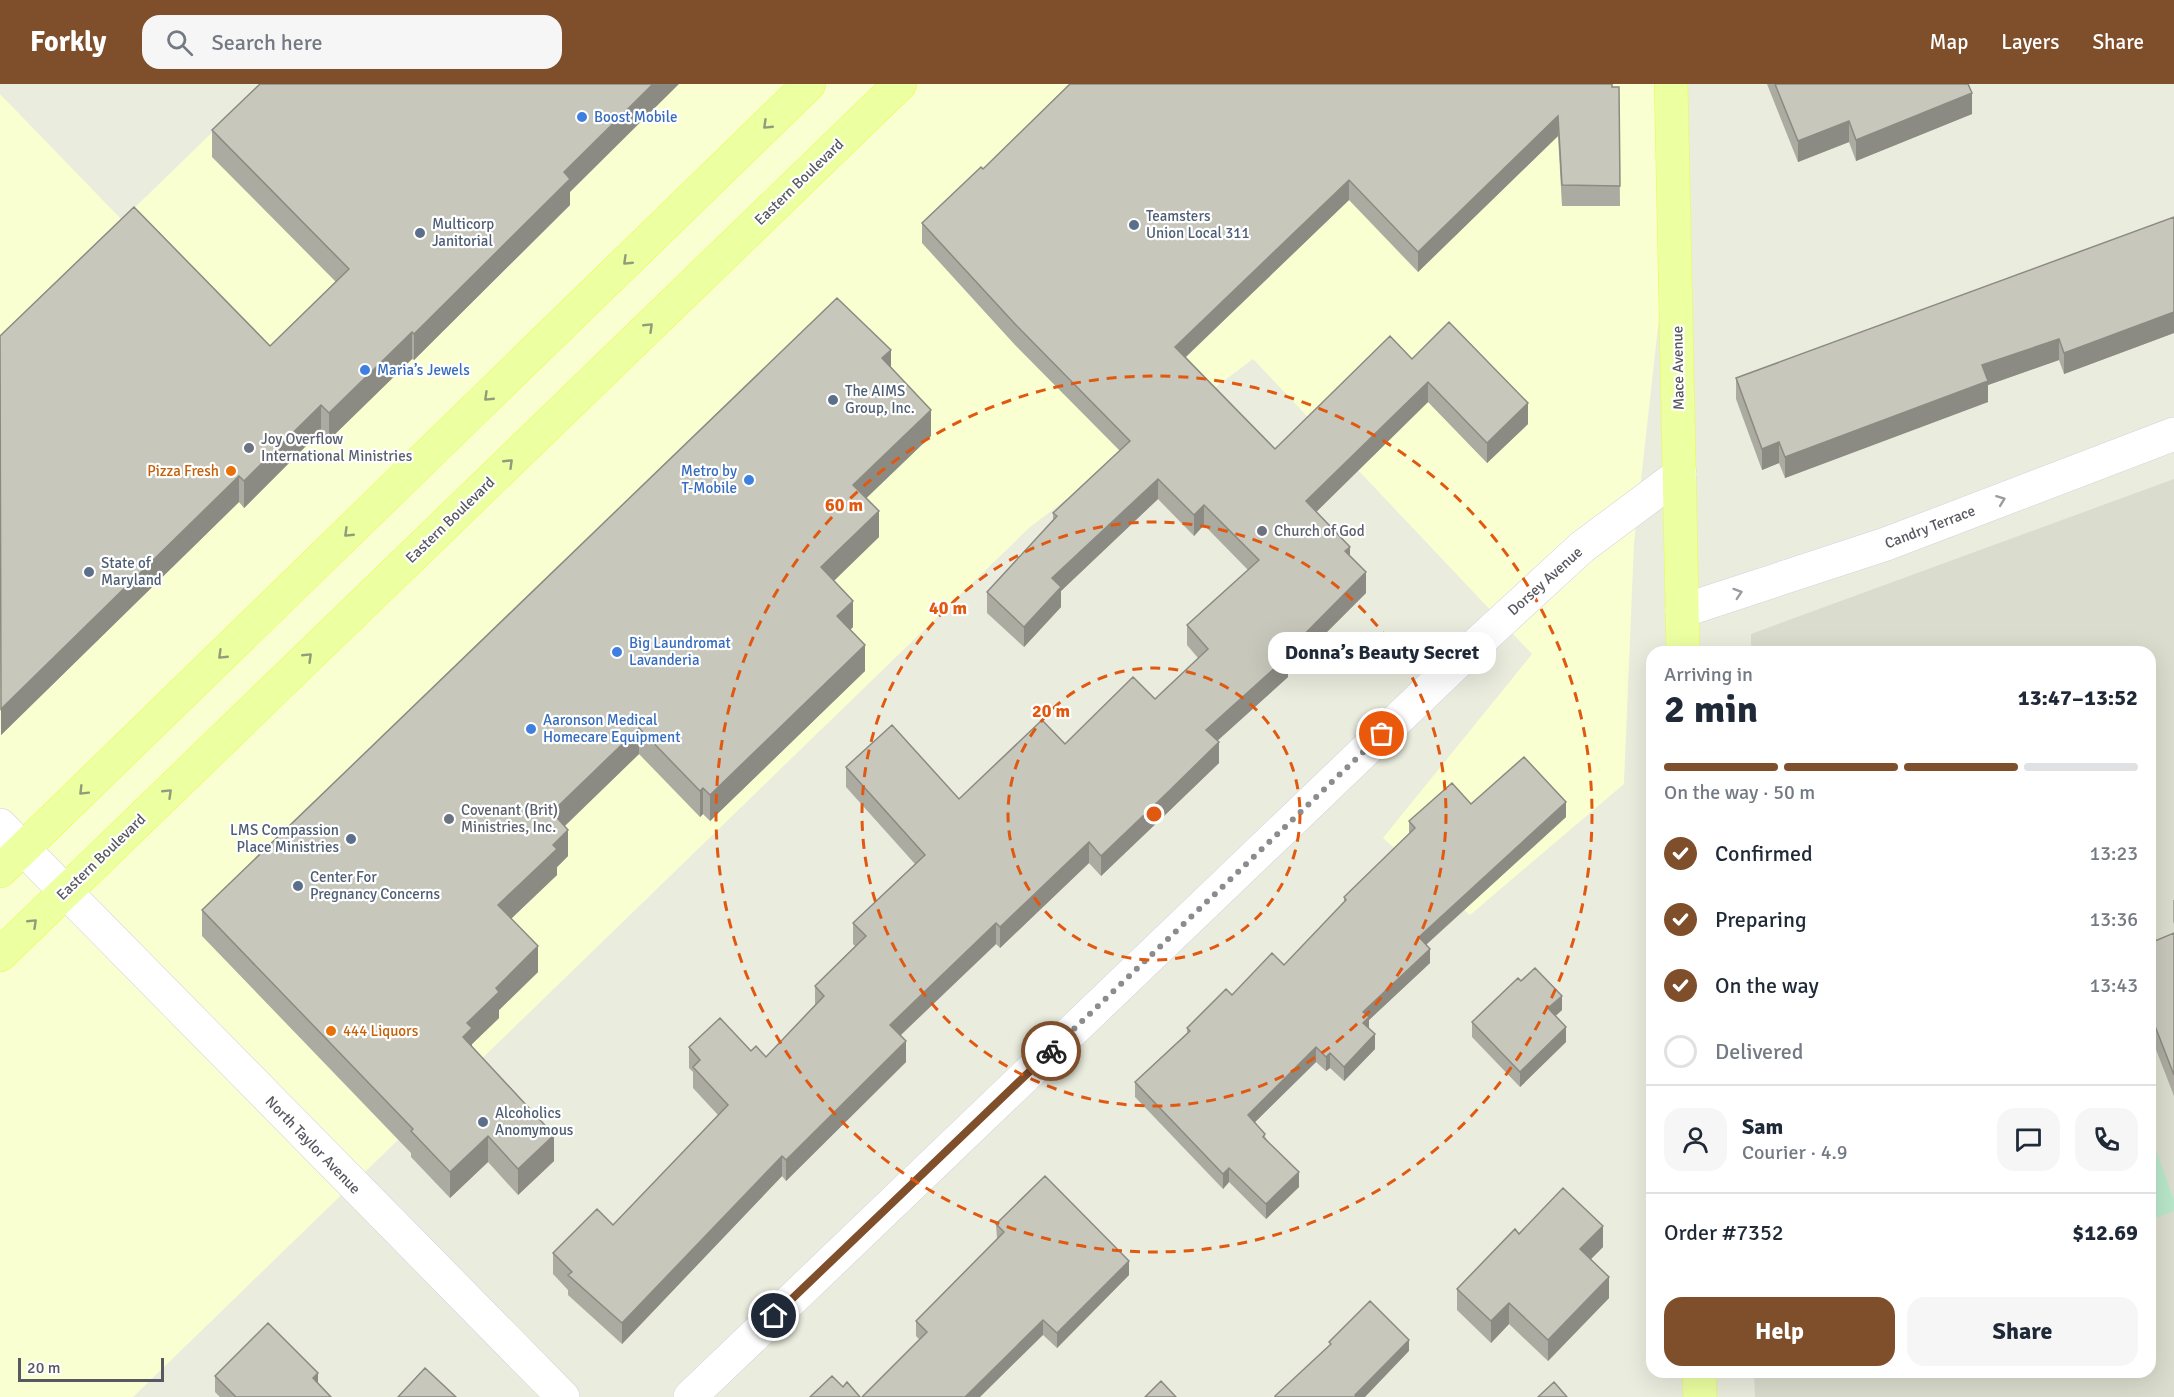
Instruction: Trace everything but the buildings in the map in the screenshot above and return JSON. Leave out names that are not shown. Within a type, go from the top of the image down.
[{"type":"main road","points":[[11,860],[809,84]]},
{"type":"main road","name":"Mace Avenue","points":[[1671,84],[1683,646]]},
{"type":"main road","name":"Eastern Boulevard","points":[[0,955],[896,85]]},
{"type":"main road","points":[[1699,1378],[1700,1397]]},
{"type":"street","name":"Candry Terrace","points":[[1682,611],[1886,544],[2174,434]]},
{"type":"street","name":"Dorsey Avenue","points":[[690,1397],[1467,652],[1582,547],[1680,474]]},
{"type":"street","name":"North Taylor Avenue","points":[[0,825],[11,860],[65,891],[563,1397]]},
{"type":"shaded area","points":[[262,84],[1685,84],[1634,543],[1624,784],[1470,915],[1383,838],[1532,654],[1253,359],[1030,527],[133,1397],[0,1397],[0,94],[122,220]]},
{"type":"shaded area","points":[[2174,479],[2174,1397],[1755,1397],[1754,1378],[2156,1378],[2156,646],[1751,646],[1751,634]]},
{"type":"shaded area","points":[[2156,1150],[2174,1200],[2174,1211],[2156,1218]]},
{"type":"way so far","points":[[1051,1051],[1382,734]]},
{"type":"place","name":"Boost Mobile","points":[[582,117]]},
{"type":"place","name":"Teamsters Union Local 311","points":[[1134,225]]},
{"type":"place","name":"Multicorp Janitorial","points":[[420,233]]},
{"type":"place","name":"Maria’s Jewels","points":[[365,370]]},
{"type":"place","name":"The AIMS Group, Inc.","points":[[833,400]]},
{"type":"place","name":"Joy Overflow International Ministries","points":[[249,448]]},
{"type":"place","name":"Pizza Fresh","points":[[231,471]]},
{"type":"place","name":"Metro by T-Mobile","points":[[749,480]]},
{"type":"place","name":"Church of God","points":[[1262,531]]},
{"type":"place","name":"State of Maryland","points":[[89,572]]},
{"type":"place","name":"Big Laundromat Lavanderia","points":[[617,652]]},
{"type":"place","name":"Aaronson Medical Homecare Equipment","points":[[531,729]]},
{"type":"place","name":"Donna’s Beauty Secret","points":[[1382,734]]},
{"type":"place","name":"Covenant (Brit) Ministries, Inc.","points":[[449,819]]},
{"type":"place","name":"LMS Compassion Place Ministries","points":[[351,839]]},
{"type":"place","name":"Center For Pregnancy Concerns","points":[[298,886]]},
{"type":"place","name":"444 Liquors","points":[[331,1031]]},
{"type":"place","name":"Alcoholics Anomymous","points":[[483,1122]]},
{"type":"route","points":[[774,1316],[1051,1051]]}]
